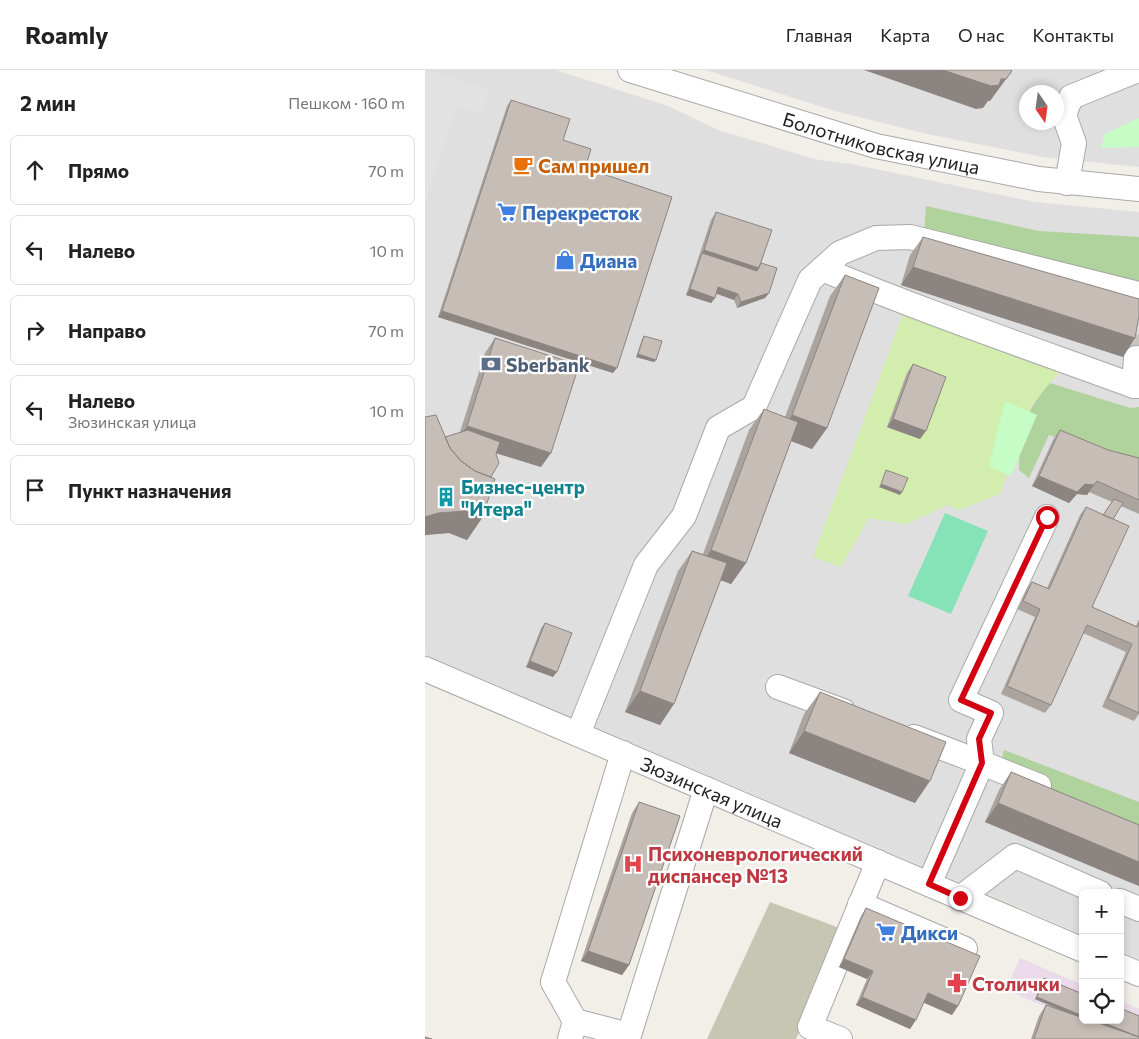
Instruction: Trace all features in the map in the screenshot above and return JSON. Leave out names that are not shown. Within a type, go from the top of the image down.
[{"type":"street","name":"Болотниковская улица","points":[[631,70],[876,146],[1029,178],[1139,189]]},
{"type":"street","points":[[1067,183],[1074,143],[1064,116],[1071,97],[1137,70]]},
{"type":"street","points":[[578,734],[646,565],[684,516],[717,428],[754,407],[810,280],[840,253],[876,238],[910,236],[1139,294]]},
{"type":"street","points":[[822,269],[876,291],[1137,386],[1136,358]]},
{"type":"street","points":[[1139,308],[1139,314]]},
{"type":"street","points":[[929,884],[982,763],[979,739],[991,713],[961,700],[1047,517]]},
{"type":"street","name":"Зюзинская улица","points":[[425,669],[1079,948]]},
{"type":"street","points":[[778,687],[861,718]]},
{"type":"street","points":[[889,728],[1056,793]]},
{"type":"street","points":[[623,753],[553,982],[573,1030],[629,1035],[706,789]]},
{"type":"street","points":[[960,898],[1015,856],[1091,889]]},
{"type":"street","points":[[840,1039],[810,1027],[877,862]]},
{"type":"street","points":[[1124,903],[1139,909]]},
{"type":"street","points":[[860,904],[965,949]]},
{"type":"street","points":[[1124,968],[1139,974]]},
{"type":"shaded area","points":[[425,70],[556,70],[668,106],[718,130],[818,160],[851,164],[1035,202],[1139,212],[1139,959],[1124,953],[1124,889],[1079,889],[1079,933],[425,655]]},
{"type":"shaded area","points":[[425,70],[490,89],[482,114],[457,107],[425,204]]},
{"type":"shaded area","points":[[706,70],[1139,70],[1139,167],[1043,157],[927,134],[835,111]]},
{"type":"shaded area","points":[[770,902],[845,930],[796,1039],[707,1039]]},
{"type":"shaded area","points":[[1020,958],[1079,983],[1079,1021],[1006,990]]},
{"type":"shaded area","points":[[1124,1003],[1139,1009],[1139,1039],[1123,1039],[1087,1024],[1124,1024]]},
{"type":"green space","points":[[1139,118],[1139,147],[1101,148],[1105,134]]},
{"type":"green space","points":[[926,206],[1039,231],[1139,237],[1139,305],[923,249]]},
{"type":"green space","points":[[903,314],[1062,369],[1031,406],[1000,494],[959,510],[947,505],[907,524],[869,518],[841,567],[813,557]]},
{"type":"green space","points":[[1050,383],[1130,408],[1139,407],[1139,465],[1102,456],[1049,435],[1029,478],[1019,470],[1020,443],[1025,423],[1034,404]]},
{"type":"green space","points":[[1005,401],[1037,415],[1011,476],[989,466]]},
{"type":"green space","points":[[945,513],[988,531],[951,614],[908,596]]},
{"type":"green space","points":[[1004,750],[1139,802],[1139,838],[997,781]]},
{"type":"building","points":[[943,70],[1012,71],[1006,79],[1001,79],[999,85],[991,86]]},
{"type":"building","points":[[511,100],[570,119],[563,140],[591,149],[585,168],[672,197],[617,368],[442,311]]},
{"type":"building","points":[[716,212],[772,230],[759,268],[704,250]]},
{"type":"building","points":[[923,237],[1139,299],[1139,316],[1135,338],[913,267]]},
{"type":"building","points":[[702,253],[757,271],[761,263],[777,268],[769,293],[741,302],[738,294],[718,287],[715,298],[690,289]]},
{"type":"building","points":[[845,275],[879,288],[827,428],[792,415]]},
{"type":"building","points":[[644,336],[662,341],[656,360],[638,354]]},
{"type":"building","points":[[495,338],[579,365],[551,453],[467,426]]},
{"type":"building","points":[[913,364],[946,377],[926,431],[893,419]]},
{"type":"building","points":[[764,409],[798,422],[746,563],[711,550]]},
{"type":"building","points":[[436,415],[450,448],[461,461],[475,471],[495,479],[482,518],[465,511],[438,513],[425,517],[425,417]]},
{"type":"building","points":[[468,430],[500,442],[496,454],[499,463],[491,477],[475,471],[461,461],[450,448],[445,437]]},
{"type":"building","points":[[1060,430],[1108,450],[1139,458],[1139,500],[1097,481],[1094,485],[1085,484],[1077,492],[1039,476]]},
{"type":"building","points":[[886,470],[908,478],[902,492],[881,484]]},
{"type":"building","points":[[1114,499],[1123,503],[1113,519],[1103,515]]},
{"type":"building","points":[[1086,507],[1129,526],[1092,607],[1137,627],[1139,623],[1139,713],[1108,699],[1132,644],[1087,625],[1051,705],[1007,686],[1040,609],[1023,601],[1032,582],[1049,589]]},
{"type":"building","points":[[692,551],[727,563],[674,704],[640,691]]},
{"type":"building","points":[[545,623],[572,633],[557,672],[530,661]]},
{"type":"building","points":[[820,692],[946,742],[930,781],[804,731]]},
{"type":"building","points":[[1011,772],[1139,825],[1139,862],[998,803]]},
{"type":"building","points":[[639,802],[680,816],[629,965],[588,951]]},
{"type":"building","points":[[866,908],[980,956],[958,1006],[928,993],[916,1020],[862,997],[873,971],[844,959]]},
{"type":"building","points":[[1044,978],[1079,992],[1079,1014],[1037,997]]},
{"type":"building","points":[[1046,1005],[1079,1017],[1079,1024],[1102,1024],[1139,1037],[1139,1039],[1034,1039]]},
{"type":"building","points":[[1124,1010],[1139,1016],[1139,1037],[1106,1024],[1124,1024]]},
{"type":"tunnel","points":[[1136,358],[1138,321]]},
{"type":"place","name":"Сам пришел","points":[[523,165]]},
{"type":"place","name":"Перекресток","points":[[507,212]]},
{"type":"place","name":"Диана","points":[[565,260]]},
{"type":"place","name":"Sberbank","points":[[491,364]]},
{"type":"place","name":"Бизнес-центр \"Итера\"","points":[[446,497]]},
{"type":"place","name":"Психоневрологический диспансер №13","points":[[633,864]]},
{"type":"place","name":"Дикси","points":[[886,932]]},
{"type":"place","name":"Столички","points":[[957,983]]},
{"type":"route","points":[[960,898],[929,884],[982,763],[979,739],[991,713],[961,700],[1047,517]]}]
